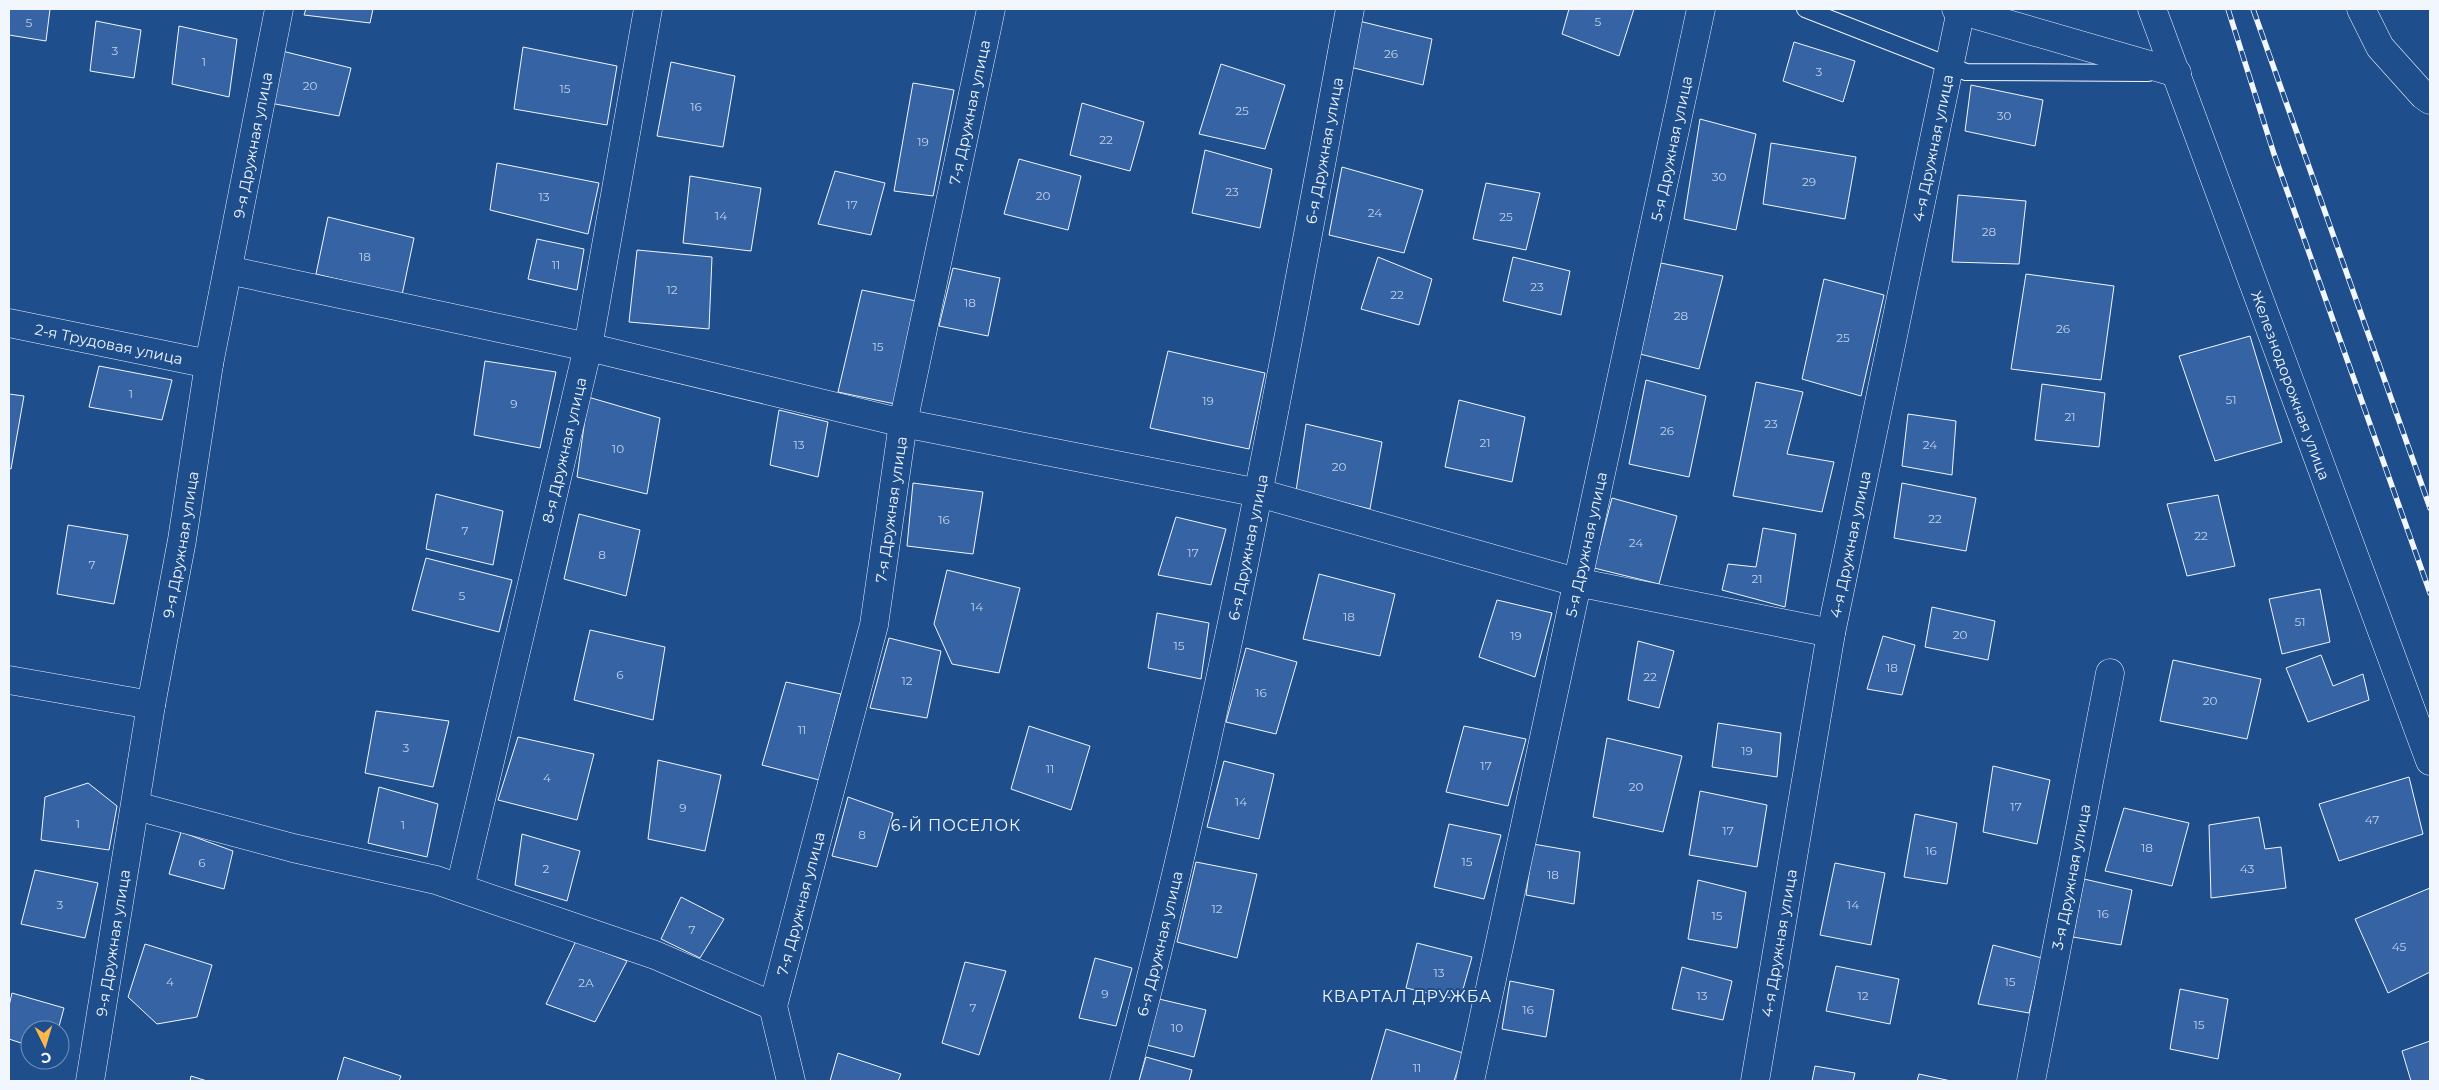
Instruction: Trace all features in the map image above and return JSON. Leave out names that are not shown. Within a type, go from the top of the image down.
[{"type":"street","name":"9-я Дружная улица","points":[[90,1081],[151,705],[182,540],[209,364],[276,9]]},
{"type":"street","name":"8-я Дружная улица","points":[[460,888],[588,347],[648,9]]},
{"type":"street","name":"7-я Дружная улица","points":[[773,1006],[874,625],[903,423],[991,9]]},
{"type":"street","name":"6-я Дружная улица","points":[[1124,1081],[1160,948],[1259,493],[1350,9]]},
{"type":"street","name":"5-я Дружная улица","points":[[1470,1081],[1701,9]]},
{"type":"street","points":[[1958,9],[2177,73]]},
{"type":"street","name":"4-я Дружная улица","points":[[1755,1081],[1831,633],[1949,65],[1958,9]]},
{"type":"street","name":"Железнодорожная улица","points":[[2152,9],[2430,761]]},
{"type":"street","points":[[2361,9],[2380,47],[2423,95],[2430,100]]},
{"type":"street","points":[[228,270],[588,347],[903,423],[1259,493],[1576,582],[1831,633]]},
{"type":"street","name":"2-я Трудовая улица","points":[[9,323],[209,364]]},
{"type":"street","name":"3-я Дружная улица","points":[[2031,1081],[2110,672]]},
{"type":"street","points":[[9,680],[151,705]]},
{"type":"street","points":[[136,806],[294,848],[436,880],[655,955],[773,1006],[791,1081]]},
{"type":"lane","points":[[1805,9],[1966,72],[2177,73]]},
{"type":"building","points":[[9,9],[50,9],[46,41],[9,35]]},
{"type":"building","points":[[306,9],[373,9],[370,23],[304,15]]},
{"type":"building","points":[[1569,9],[1634,9],[1619,56],[1562,34]]},
{"type":"building","points":[[96,21],[141,30],[134,78],[90,71]]},
{"type":"building","points":[[1359,21],[1432,39],[1423,85],[1350,67]]},
{"type":"building","points":[[179,26],[237,39],[229,97],[172,84]]},
{"type":"building","points":[[1794,42],[1855,61],[1843,102],[1783,81]]},
{"type":"building","points":[[523,47],[617,66],[607,125],[514,109]]},
{"type":"building","points":[[282,51],[351,68],[339,116],[270,103]]},
{"type":"building","points":[[671,62],[735,76],[723,147],[657,136]]},
{"type":"building","points":[[1221,64],[1285,85],[1265,149],[1199,134]]},
{"type":"building","points":[[913,83],[954,90],[933,196],[894,191]]},
{"type":"building","points":[[1971,85],[2043,100],[2035,146],[1965,131]]},
{"type":"building","points":[[1082,103],[1144,122],[1130,171],[1070,155]]},
{"type":"building","points":[[1700,119],[1756,134],[1736,230],[1684,219]]},
{"type":"building","points":[[1771,143],[1856,157],[1845,219],[1763,204]]},
{"type":"building","points":[[1205,150],[1272,169],[1260,228],[1192,213]]},
{"type":"building","points":[[1019,159],[1081,176],[1068,230],[1004,214]]},
{"type":"building","points":[[497,163],[599,183],[588,234],[490,210]]},
{"type":"building","points":[[1342,167],[1423,190],[1404,253],[1329,235]]},
{"type":"building","points":[[835,171],[885,183],[871,235],[818,224]]},
{"type":"building","points":[[690,176],[761,188],[751,251],[683,243]]},
{"type":"building","points":[[1486,183],[1540,193],[1526,250],[1473,239]]},
{"type":"building","points":[[1958,195],[2026,201],[2019,264],[1952,262]]},
{"type":"building","points":[[328,217],[414,238],[402,295],[316,274]]},
{"type":"building","points":[[537,239],[584,249],[577,290],[528,279]]},
{"type":"building","points":[[637,250],[712,257],[709,329],[629,322]]},
{"type":"building","points":[[1378,257],[1432,279],[1419,325],[1361,309]]},
{"type":"building","points":[[1513,257],[1570,271],[1561,315],[1503,301]]},
{"type":"building","points":[[1661,263],[1723,276],[1699,369],[1640,354]]},
{"type":"building","points":[[953,268],[1000,278],[988,336],[939,326]]},
{"type":"building","points":[[2026,274],[2114,286],[2101,380],[2011,369]]},
{"type":"building","points":[[1824,279],[1884,295],[1861,396],[1802,379]]},
{"type":"building","points":[[862,290],[916,301],[895,404],[838,392]]},
{"type":"building","points":[[2250,336],[2282,442],[2215,461],[2179,356]]},
{"type":"building","points":[[1168,351],[1265,373],[1249,449],[1150,428]]},
{"type":"building","points":[[485,361],[556,372],[540,448],[474,435]]},
{"type":"building","points":[[99,366],[172,380],[162,420],[89,407]]},
{"type":"building","points":[[1646,380],[1706,396],[1689,477],[1629,464]]},
{"type":"building","points":[[1756,382],[1803,392],[1787,454],[1834,462],[1822,512],[1733,496]]},
{"type":"building","points":[[2042,384],[2105,393],[2099,447],[2035,440]]},
{"type":"building","points":[[9,394],[24,396],[11,469],[9,468]]},
{"type":"building","points":[[588,397],[660,418],[647,494],[577,477]]},
{"type":"building","points":[[1459,400],[1525,417],[1512,482],[1445,467]]},
{"type":"building","points":[[779,410],[828,422],[818,477],[770,465]]},
{"type":"building","points":[[1908,414],[1956,421],[1952,475],[1902,466]]},
{"type":"building","points":[[1306,424],[1382,442],[1370,509],[1296,491]]},
{"type":"building","points":[[913,483],[983,492],[973,554],[907,546]]},
{"type":"building","points":[[1902,483],[1976,498],[1966,551],[1894,538]]},
{"type":"building","points":[[436,494],[503,511],[493,565],[426,549]]},
{"type":"building","points":[[2218,495],[2235,566],[2187,576],[2167,504]]},
{"type":"building","points":[[1612,498],[1677,516],[1659,584],[1594,568]]},
{"type":"building","points":[[579,514],[640,530],[626,596],[564,579]]},
{"type":"building","points":[[1176,517],[1226,529],[1211,585],[1158,575]]},
{"type":"building","points":[[68,525],[128,535],[114,604],[57,594]]},
{"type":"building","points":[[1763,528],[1796,534],[1785,607],[1722,590],[1728,564],[1756,567]]},
{"type":"building","points":[[426,558],[512,580],[499,632],[412,610]]},
{"type":"building","points":[[947,570],[1020,588],[999,673],[952,664],[934,624]]},
{"type":"building","points":[[1319,574],[1395,594],[1380,656],[1303,639]]},
{"type":"building","points":[[2320,589],[2330,642],[2282,654],[2269,599]]},
{"type":"building","points":[[1497,600],[1552,613],[1535,677],[1479,657]]},
{"type":"building","points":[[1932,607],[1995,621],[1988,660],[1925,647]]},
{"type":"building","points":[[1157,613],[1209,623],[1201,679],[1148,668]]},
{"type":"building","points":[[590,630],[665,647],[653,720],[574,700]]},
{"type":"building","points":[[1883,636],[1915,645],[1902,695],[1867,689]]},
{"type":"building","points":[[889,638],[941,651],[927,718],[870,708]]},
{"type":"building","points":[[1638,641],[1674,651],[1659,708],[1628,700]]},
{"type":"building","points":[[1246,648],[1297,662],[1276,734],[1226,722]]},
{"type":"building","points":[[2321,655],[2333,686],[2363,674],[2369,700],[2308,722],[2286,668]]},
{"type":"building","points":[[2173,660],[2261,679],[2247,739],[2160,721]]},
{"type":"building","points":[[786,682],[841,694],[819,780],[762,765]]},
{"type":"building","points":[[376,711],[449,721],[433,787],[365,773]]},
{"type":"building","points":[[1718,723],[1781,733],[1777,777],[1712,767]]},
{"type":"building","points":[[1029,726],[1090,746],[1071,810],[1011,789]]},
{"type":"building","points":[[1464,726],[1526,739],[1508,806],[1446,792]]},
{"type":"building","points":[[518,737],[594,754],[577,820],[498,800]]},
{"type":"building","points":[[1607,738],[1682,756],[1663,832],[1593,817]]},
{"type":"building","points":[[658,760],[721,775],[705,851],[648,839]]},
{"type":"building","points":[[1224,761],[1274,774],[1259,839],[1207,827]]},
{"type":"building","points":[[1993,766],[2050,780],[2037,844],[1983,832]]},
{"type":"building","points":[[2409,777],[2423,834],[2339,861],[2319,804]]},
{"type":"building","points":[[88,783],[117,806],[109,850],[41,840],[45,797]]},
{"type":"building","points":[[379,787],[438,804],[427,857],[368,843]]},
{"type":"building","points":[[1700,791],[1767,805],[1757,867],[1689,855]]},
{"type":"building","points":[[848,797],[893,813],[877,867],[832,856]]},
{"type":"building","points":[[2124,808],[2189,823],[2172,886],[2105,871]]},
{"type":"building","points":[[1915,814],[1957,823],[1947,884],[1904,877]]},
{"type":"building","points":[[2259,817],[2265,849],[2281,847],[2286,888],[2211,898],[2209,825]]},
{"type":"building","points":[[1449,824],[1501,835],[1484,899],[1434,887]]},
{"type":"building","points":[[181,832],[233,851],[224,889],[169,874]]},
{"type":"building","points":[[522,834],[580,851],[567,901],[515,885]]},
{"type":"building","points":[[1533,844],[1580,852],[1574,904],[1526,895]]},
{"type":"building","points":[[1196,862],[1257,874],[1237,958],[1177,942]]},
{"type":"building","points":[[1835,863],[1885,873],[1871,945],[1820,935]]},
{"type":"building","points":[[35,870],[98,883],[85,938],[21,924]]},
{"type":"building","points":[[2084,879],[2132,890],[2121,945],[2073,937]]},
{"type":"building","points":[[1698,880],[1746,892],[1737,948],[1688,939]]},
{"type":"building","points":[[2430,888],[2430,972],[2388,993],[2355,919]]},
{"type":"building","points":[[681,897],[724,919],[700,958],[661,939]]},
{"type":"building","points":[[576,941],[627,961],[595,1022],[546,1004]]},
{"type":"building","points":[[1417,943],[1472,957],[1460,1000],[1406,988]]},
{"type":"building","points":[[145,944],[212,965],[197,1017],[157,1024],[128,997]]},
{"type":"building","points":[[1993,945],[2042,958],[2029,1013],[1978,1004]]},
{"type":"building","points":[[1095,958],[1132,968],[1116,1026],[1079,1018]]},
{"type":"building","points":[[965,962],[1006,971],[979,1055],[942,1043]]},
{"type":"building","points":[[1836,966],[1899,979],[1890,1024],[1826,1011]]},
{"type":"building","points":[[1682,967],[1732,981],[1723,1020],[1672,1009]]},
{"type":"building","points":[[1510,981],[1554,990],[1546,1037],[1502,1029]]},
{"type":"building","points":[[2180,989],[2228,999],[2218,1059],[2170,1049]]},
{"type":"building","points":[[12,993],[64,1008],[61,1020],[20,1020],[20,1043],[9,1039],[9,1006]]},
{"type":"building","points":[[1159,999],[1206,1010],[1194,1057],[1147,1045]]},
{"type":"building","points":[[1386,1029],[1463,1053],[1454,1081],[1371,1081]]},
{"type":"building","points":[[2430,1041],[2430,1081],[2411,1081],[2402,1051]]},
{"type":"building","points":[[838,1053],[901,1074],[898,1081],[830,1081]]},
{"type":"building","points":[[344,1057],[401,1076],[399,1081],[337,1081]]},
{"type":"building","points":[[1146,1057],[1192,1070],[1189,1081],[1139,1081]]},
{"type":"building","points":[[1815,1066],[1855,1073],[1853,1081],[1812,1081]]},
{"type":"building","points":[[1919,1074],[1951,1081],[1917,1081]]},
{"type":"building","points":[[191,1076],[207,1081],[190,1081]]},
{"type":"railway","points":[[2228,9],[2274,154],[2430,593]]},
{"type":"railway","points":[[2253,9],[2430,508]]},
{"type":"district","name":"6-Й ПОСЕЛОК","points":[[956,825]]},
{"type":"district","name":"КВАРТАЛ ДРУЖБА","points":[[1407,996]]}]
